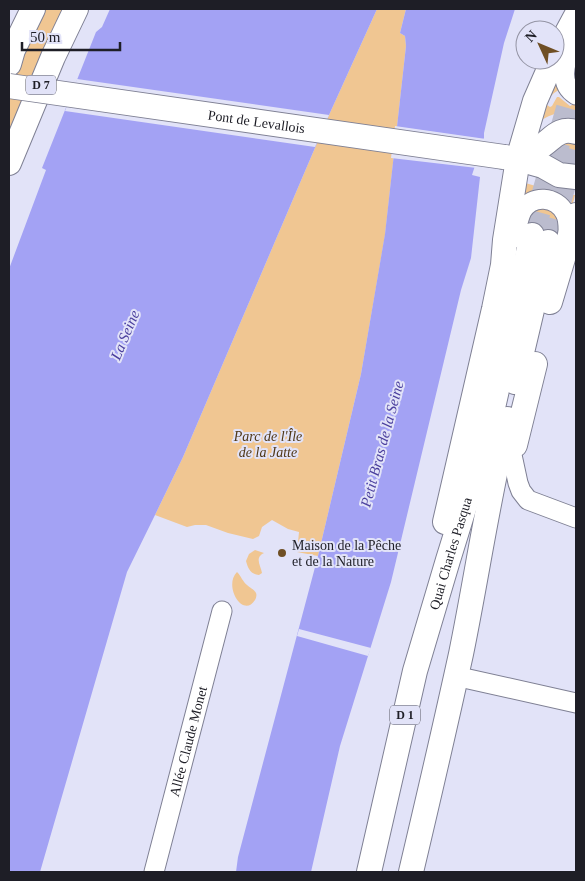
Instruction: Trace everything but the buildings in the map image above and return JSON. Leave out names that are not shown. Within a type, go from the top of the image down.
[{"type":"main road","points":[[9,64],[13,50],[33,9]]},
{"type":"main road","name":"D 7","points":[[9,163],[49,66],[76,9]]},
{"type":"main road","points":[[565,37],[572,24]]},
{"type":"main road","points":[[448,560],[441,538],[503,266],[511,158],[548,70]]},
{"type":"main road","name":"Pont de Levallois","points":[[9,86],[511,158],[543,166],[559,174],[576,177]]},
{"type":"main road","points":[[511,158],[540,147],[558,133],[576,132]]},
{"type":"main road","points":[[483,538],[496,523],[551,295],[557,244],[576,215]]},
{"type":"main road","name":"Quai Charles Pasqua","points":[[411,872],[455,676],[503,435],[557,244]]},
{"type":"main road","name":"Quai Charles Pasqua","points":[[369,872],[416,671],[448,560],[487,434],[557,244]]},
{"type":"street","points":[[572,24],[573,41],[564,75],[570,91],[576,95]]},
{"type":"street","points":[[503,266],[511,250],[522,211],[533,201],[544,198],[550,199],[557,203],[564,211],[568,225],[557,244]]},
{"type":"street","points":[[512,455],[518,483],[528,500],[576,518]]},
{"type":"street","name":"Allée Claude Monet","points":[[154,872],[222,611]]},
{"type":"street","points":[[455,676],[576,703]]},
{"type":"green space","points":[[40,9],[67,9],[9,147],[9,85]]},
{"type":"green space","name":"Parc de l'Île de la Jatte","points":[[377,9],[406,9],[400,33],[405,36],[406,46],[385,235],[361,374],[318,556],[297,552],[299,532],[288,529],[272,520],[262,527],[259,536],[253,539],[206,525],[187,527],[155,515],[183,457],[329,115]]},
{"type":"green space","points":[[556,79],[561,89],[552,95],[547,105],[552,106],[557,97],[559,97],[570,106],[576,103],[576,112],[555,114],[537,123]]},
{"type":"green space","points":[[557,142],[576,142],[576,165],[567,168],[545,154]]},
{"type":"green space","points":[[522,182],[566,195],[575,195],[572,207],[520,205]]},
{"type":"green space","points":[[540,205],[559,212],[559,236],[551,225],[542,221],[533,222],[523,228],[526,213]]},
{"type":"green space","points":[[255,550],[264,553],[259,557],[262,573],[259,575],[251,572],[246,561],[249,554]]},
{"type":"green space","points":[[237,572],[256,593],[255,600],[250,605],[245,606],[240,603],[233,592],[233,578]]},
{"type":"water","name":"La Seine","points":[[110,9],[377,9],[329,115],[183,457],[127,572],[40,872],[9,872],[9,269],[46,170],[42,168],[96,32],[102,27]]},
{"type":"water","name":"Petit Bras de la Seine","points":[[406,9],[515,9],[504,43],[484,138],[472,175],[480,177],[471,258],[461,290],[391,582],[340,746],[311,872],[236,872],[238,857],[318,556],[361,374],[385,234],[406,46],[405,36],[400,33]]},
{"type":"pier","points":[[77,79],[329,115],[315,147],[65,111]]},
{"type":"pier","points":[[395,126],[486,139],[477,168],[391,158]]},
{"type":"pier","points":[[299,629],[371,648],[368,656],[297,636]]},
{"type":"tunnel","points":[[532,235],[576,80]]},
{"type":"tunnel","points":[[548,242],[576,141]]},
{"type":"place","name":"Maison de la Pêche et de la Nature","points":[[282,553]]}]
